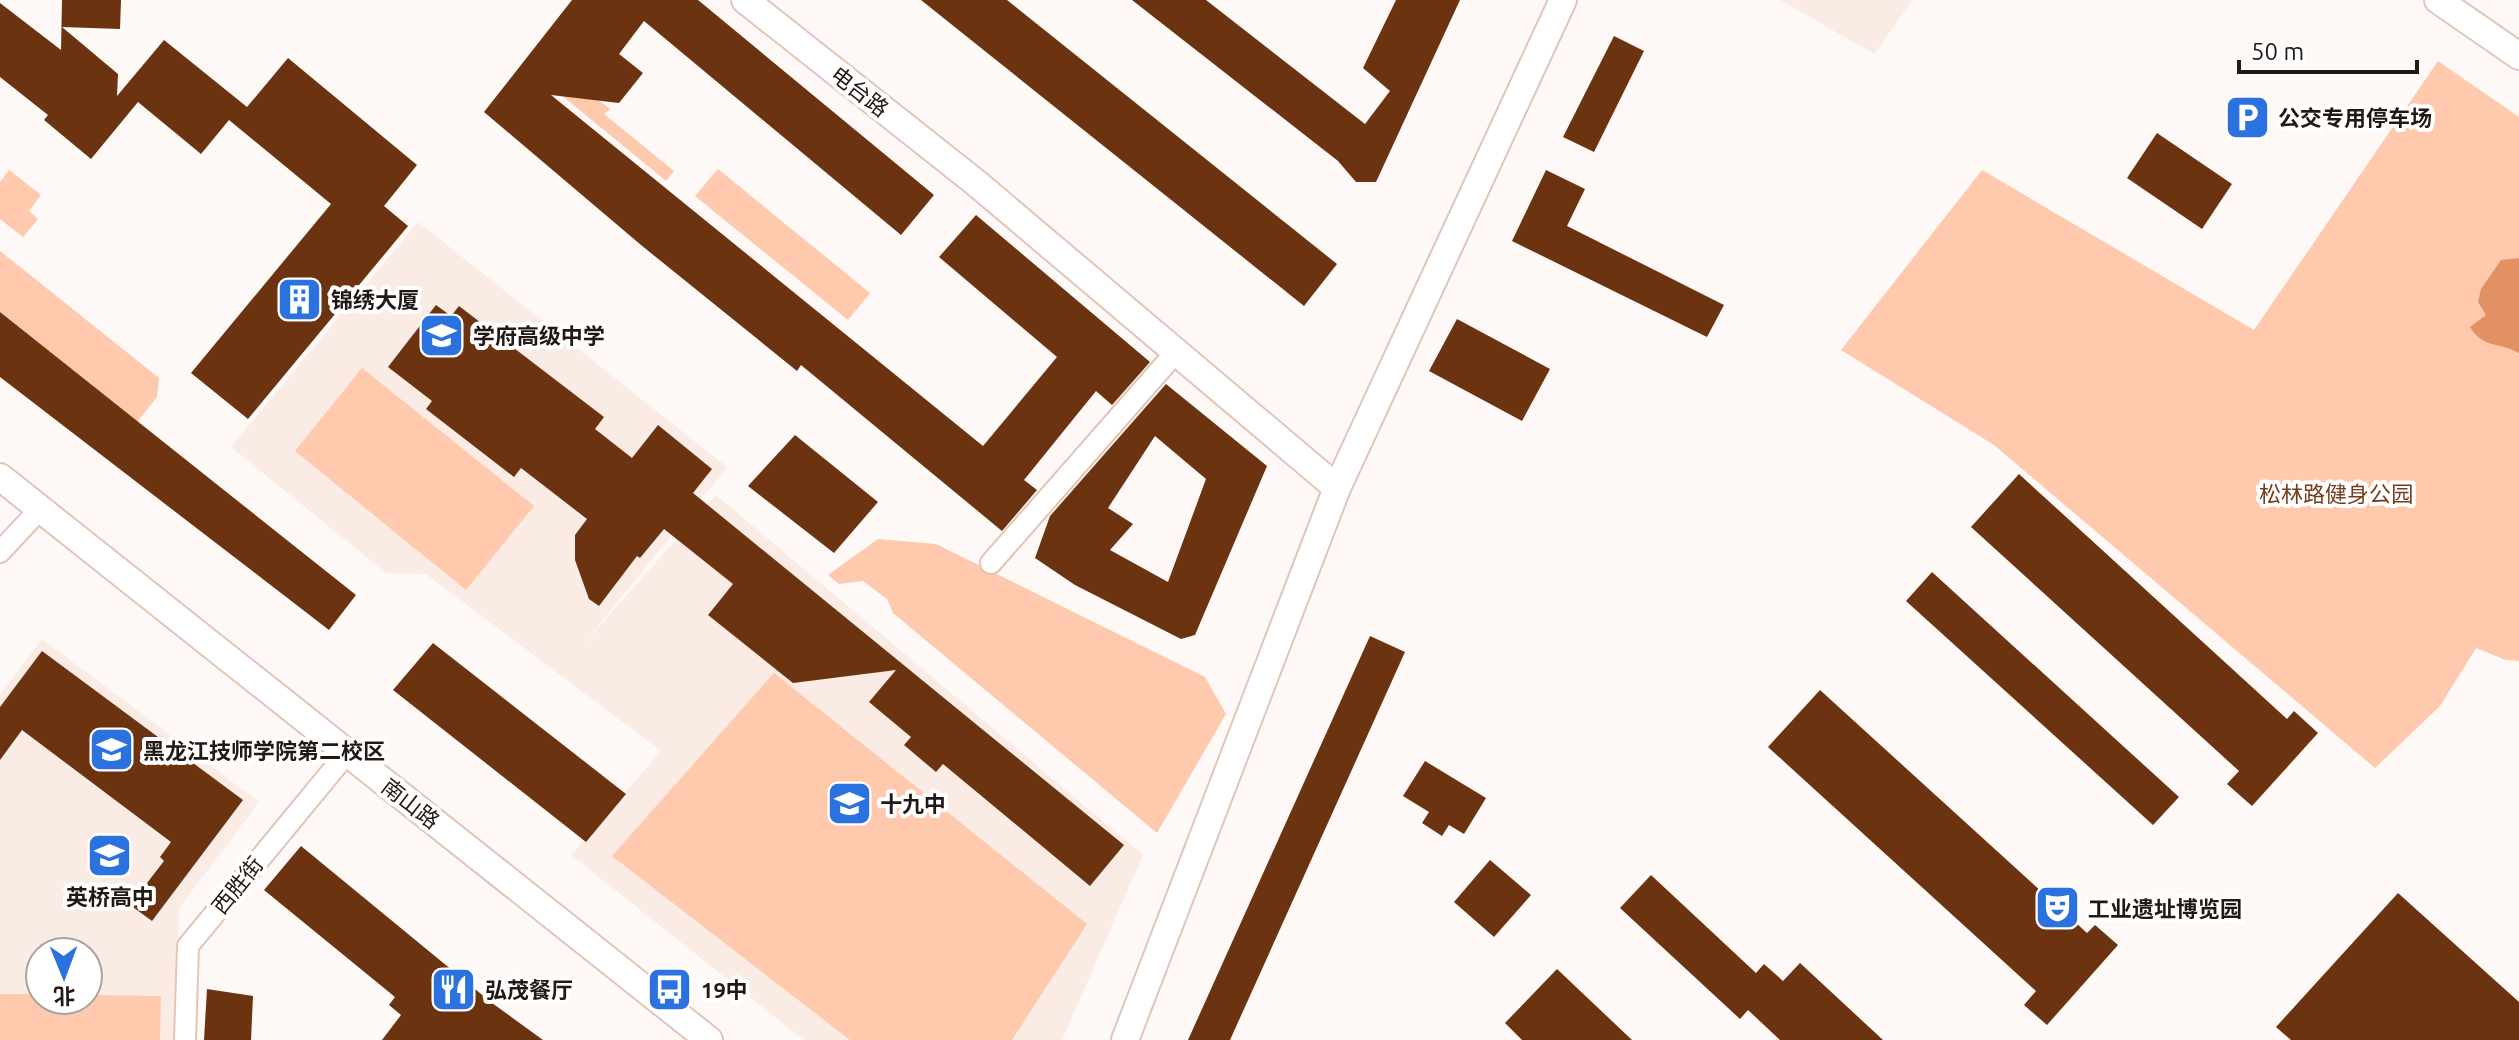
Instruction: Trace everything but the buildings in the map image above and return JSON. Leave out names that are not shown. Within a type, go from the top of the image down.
[{"type":"street","name":"电台路","points":[[745,0],[975,182],[1337,488]]},
{"type":"street","points":[[1125,1040],[1337,488],[1563,0]]},
{"type":"street","points":[[2438,0],[2519,56]]},
{"type":"street","points":[[991,563],[1176,352]]},
{"type":"street","name":"南山路","points":[[0,477],[709,1040]]},
{"type":"street","points":[[0,552],[40,509]]},
{"type":"street","name":"西胜街","points":[[185,1040],[188,946],[347,753]]},
{"type":"shaded area","points":[[1780,0],[1913,0],[1874,54]]},
{"type":"shaded area","name":"十九中","points":[[418,222],[727,467],[579,649],[716,495],[1143,855],[1062,1040],[804,1040],[571,855],[661,751],[426,574],[386,573],[231,447]]},
{"type":"shaded area","points":[[2519,258],[2519,353],[2486,342],[2470,327],[2486,315],[2478,302],[2481,289],[2501,260]]},
{"type":"shaded area","name":"英桥高中","points":[[42,639],[259,802],[179,908],[176,1040],[0,1040],[0,695]]},
{"type":"green space","name":"松林路健身公园","points":[[2438,61],[2519,117],[2519,661],[2506,660],[2476,648],[2440,706],[2375,768],[1994,445],[1841,350],[1982,170],[2254,330]]},
{"type":"green space","points":[[573,79],[610,109],[604,114],[674,171],[666,181],[560,94]]},
{"type":"green space","points":[[718,169],[870,293],[848,320],[695,196]]},
{"type":"green space","points":[[9,170],[41,195],[29,211],[38,219],[23,237],[0,219],[0,182]]},
{"type":"green space","points":[[0,251],[159,378],[157,397],[137,422],[0,312]]},
{"type":"green space","points":[[362,368],[534,506],[466,590],[295,451]]},
{"type":"green space","points":[[878,539],[936,544],[1205,677],[1226,714],[1157,833],[893,613],[887,599],[863,581],[839,584],[828,575]]},
{"type":"green space","points":[[774,673],[1087,924],[1012,1040],[850,1040],[612,856]]},
{"type":"green space","points":[[0,994],[24,994],[24,1016],[104,1016],[104,995],[161,996],[160,1040],[0,1040]]},
{"type":"place","name":"公交专用停车场","points":[[2247,117]]},
{"type":"place","name":"锦绣大厦","points":[[300,299]]},
{"type":"place","name":"学府高级中学","points":[[442,335]]},
{"type":"place","name":"黑龙江技师学院第二校区","points":[[112,750]]},
{"type":"place","name":"十九中","points":[[849,803]]},
{"type":"place","name":"英桥高中","points":[[110,855]]},
{"type":"place","name":"工业遗址博览园","points":[[2057,908]]},
{"type":"place","name":"弘茂餐厅","points":[[454,989]]},
{"type":"place","name":"19中","points":[[670,989]]}]
